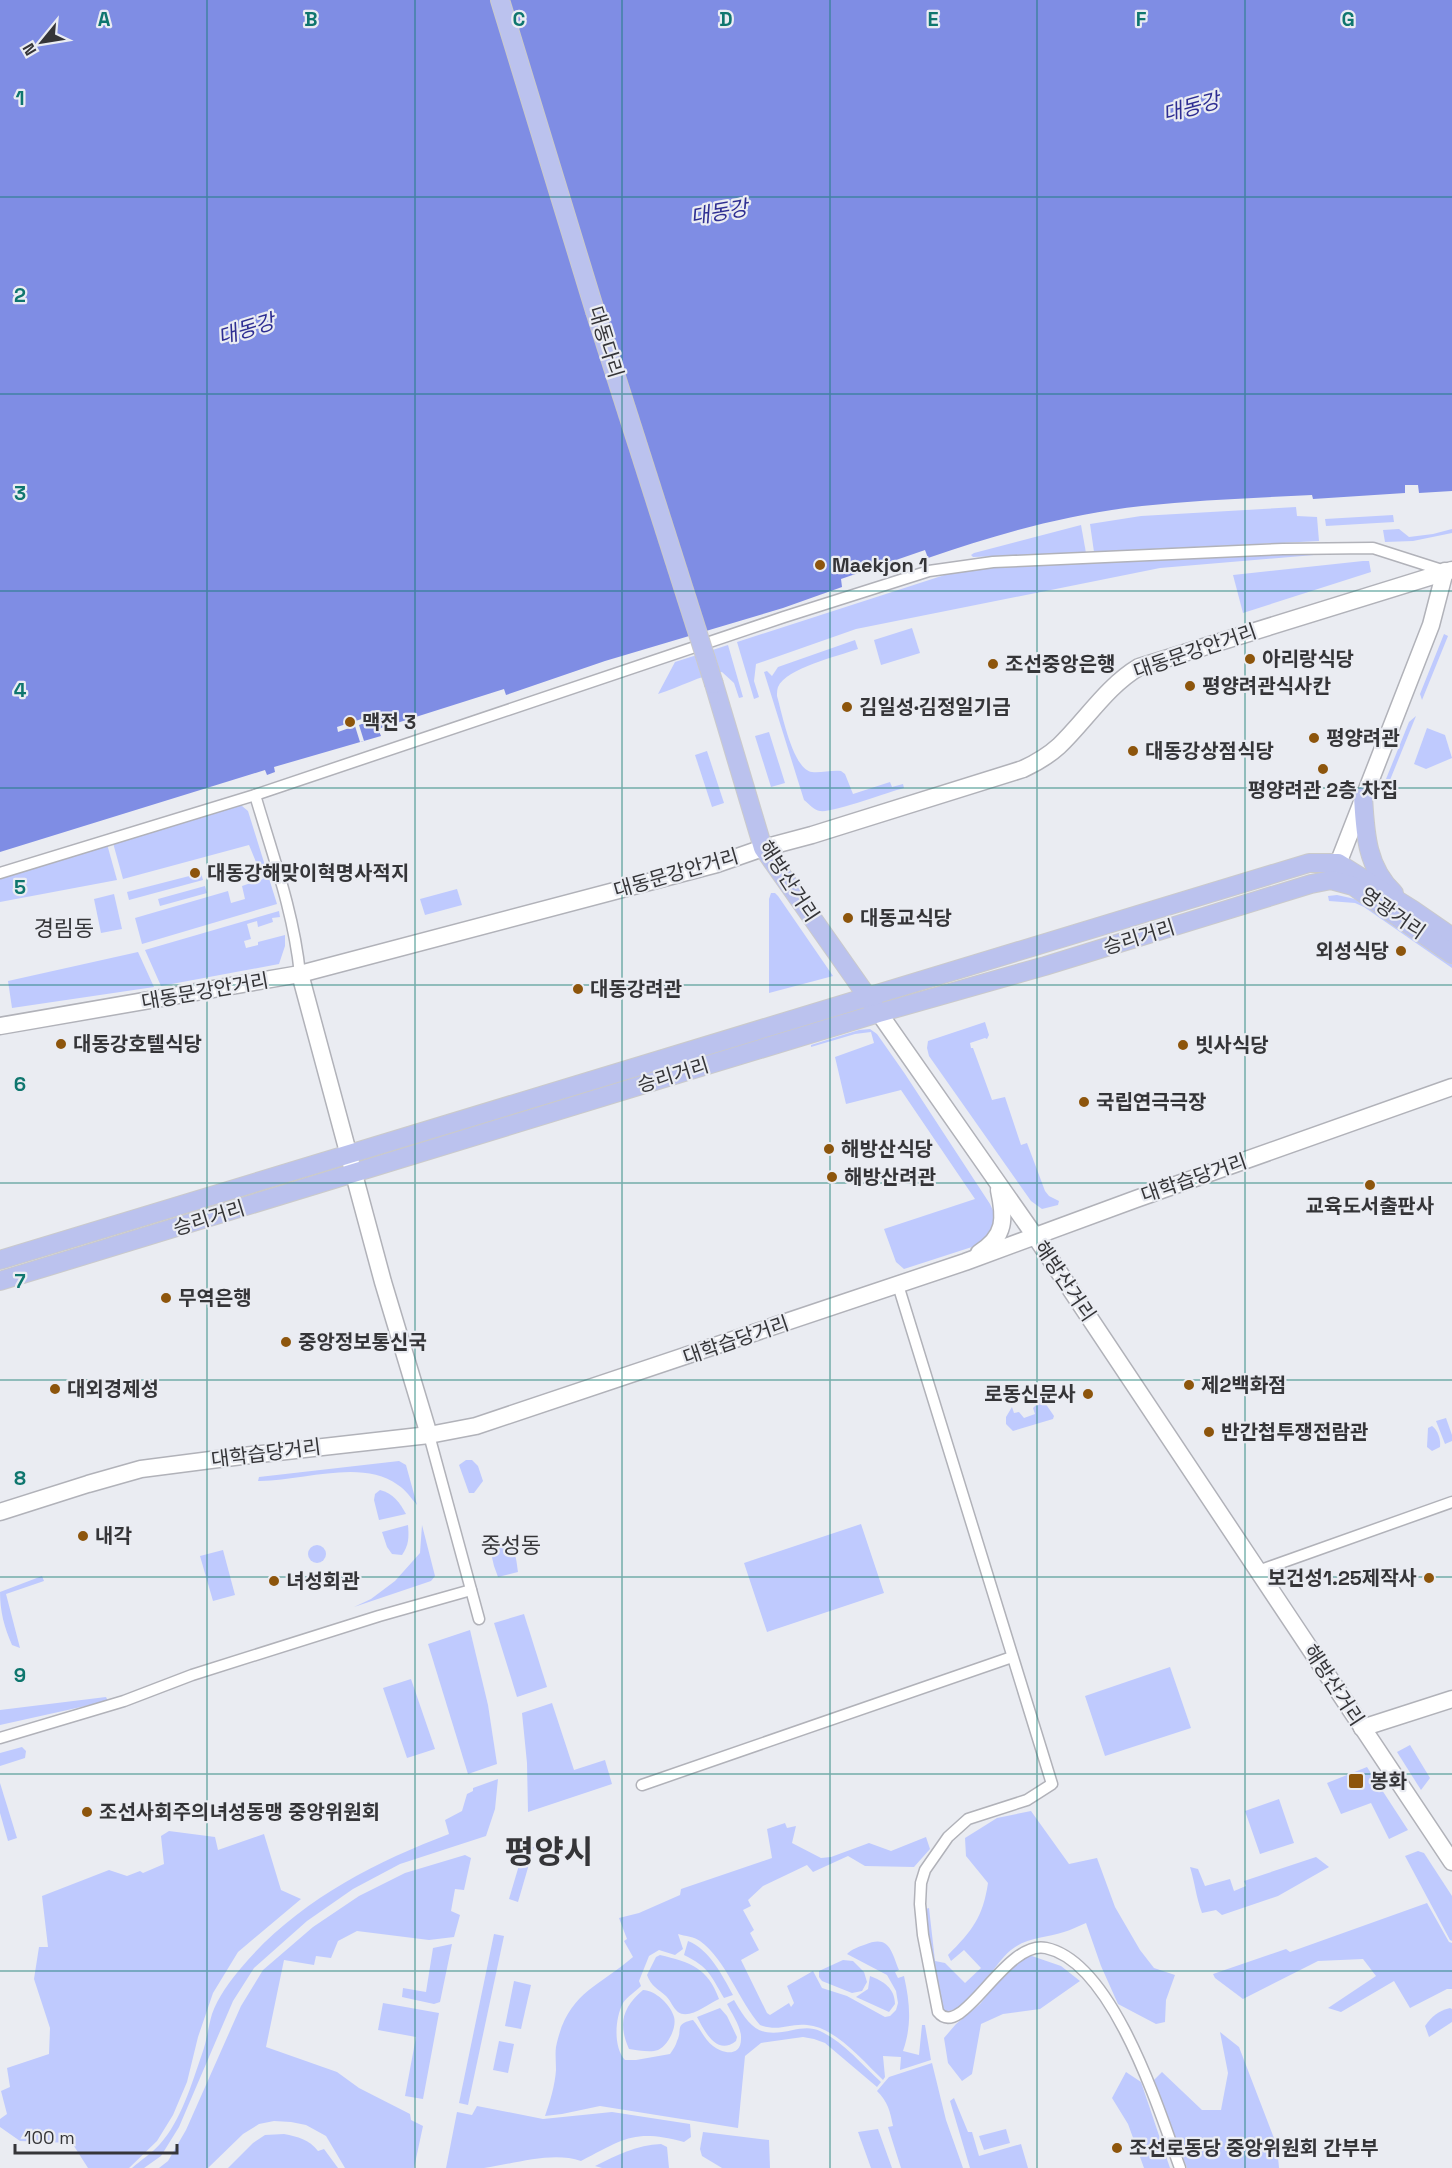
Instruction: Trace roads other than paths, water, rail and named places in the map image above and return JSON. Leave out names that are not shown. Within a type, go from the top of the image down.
[{"type":"main road","name":"대동다리","points":[[500,0],[595,310],[714,684]]},
{"type":"main road","points":[[1335,872],[1431,625],[1448,570]]},
{"type":"main road","name":"대동문강안거리","points":[[0,1026],[300,974],[717,864],[1023,769],[1039,761],[1057,747],[1121,679],[1139,667],[1448,570]]},
{"type":"main road","name":"해방산거리","points":[[714,684],[763,848],[1035,1236],[1452,1862]]},
{"type":"main road","points":[[1363,796],[1365,834],[1370,858],[1389,888],[1413,910]]},
{"type":"main road","name":"승리거리","points":[[0,1260],[1309,863],[1335,872]]},
{"type":"main road","name":"영광거리","points":[[1335,872],[1413,910],[1452,937]]},
{"type":"main road","name":"영광거리","points":[[1335,872],[1452,954]]},
{"type":"main road","name":"승리거리","points":[[0,1281],[879,1013],[1045,966],[1311,884],[1335,872]]},
{"type":"main road","points":[[300,974],[383,1282],[429,1435]]},
{"type":"main road","name":"대학습당거리","points":[[0,1512],[141,1469],[234,1456],[429,1435],[476,1426],[965,1263],[1452,1088]]},
{"type":"main road","points":[[965,1263],[988,1248],[1000,1235],[1004,1213],[998,1183]]},
{"type":"main road","points":[[1362,1728],[1452,1699]]},
{"type":"street","points":[[0,873],[255,795],[928,571],[993,562],[1283,549],[1373,548],[1448,570]]},
{"type":"street","points":[[255,795],[290,918],[297,946],[300,974]]},
{"type":"street","points":[[898,1285],[1052,1784],[1027,1800],[968,1819],[948,1837],[925,1870],[921,1883],[920,1904],[923,1935],[938,2012],[942,2017],[954,2017],[980,1995],[1018,1954],[1034,1947],[1046,1948],[1059,1953],[1080,1967],[1099,1987],[1126,2034],[1151,2090],[1180,2168]]},
{"type":"street","points":[[429,1435],[479,1619]]},
{"type":"street","points":[[1258,1571],[1452,1502]]},
{"type":"street","points":[[0,1738],[124,1701],[192,1675],[302,1640],[471,1590]]},
{"type":"street","points":[[642,1785],[1012,1657]]},
{"type":"water","name":"대동강","points":[[0,0],[1452,0],[1452,491],[1419,493],[1418,485],[1405,485],[1405,493],[1313,499],[1312,495],[1142,506],[1087,514],[1034,526],[928,558],[925,550],[841,579],[842,587],[783,608],[605,661],[506,695],[504,689],[381,728],[379,731],[381,736],[274,767],[275,772],[267,775],[265,770],[0,852]]},
{"type":"place","name":"Maekjon 1","points":[[820,565]]},
{"type":"place","name":"아리랑식당","points":[[1250,659]]},
{"type":"place","name":"조선중앙은행","points":[[993,664]]},
{"type":"place","name":"평양려관식사칸","points":[[1190,686]]},
{"type":"place","name":"김일성·김정일기금","points":[[847,707]]},
{"type":"place","name":"맥전 3","points":[[350,722]]},
{"type":"place","name":"평양려관","points":[[1314,738]]},
{"type":"place","name":"대동강상점식당","points":[[1133,751]]},
{"type":"place","name":"평양려관 2층 차집","points":[[1323,769]]},
{"type":"place","name":"대동강해맞이혁명사적지","points":[[195,873]]},
{"type":"place","name":"대동교식당","points":[[848,918]]},
{"type":"place","name":"외성식당","points":[[1401,951]]},
{"type":"place","name":"대동강려관","points":[[578,989]]},
{"type":"place","name":"대동강호텔식당","points":[[61,1044]]},
{"type":"place","name":"빗사식당","points":[[1183,1045]]},
{"type":"place","name":"국립연극극장","points":[[1084,1102]]},
{"type":"place","name":"해방산식당","points":[[829,1149]]},
{"type":"place","name":"해방산려관","points":[[832,1177]]},
{"type":"place","name":"교육도서출판사","points":[[1370,1185]]},
{"type":"place","name":"무역은행","points":[[166,1298]]},
{"type":"place","name":"중앙정보통신국","points":[[286,1342]]},
{"type":"place","name":"제2백화점","points":[[1189,1385]]},
{"type":"place","name":"대외경제성","points":[[55,1389]]},
{"type":"place","name":"로동신문사","points":[[1088,1394]]},
{"type":"place","name":"반간첩투쟁전람관","points":[[1209,1432]]},
{"type":"place","name":"내각","points":[[83,1536]]},
{"type":"place","name":"보건성1.25제작사","points":[[1429,1578]]},
{"type":"place","name":"녀성회관","points":[[274,1581]]},
{"type":"place","name":"봉화","points":[[1356,1781]]},
{"type":"place","name":"조선사회주의녀성동맹 중앙위원회","points":[[87,1812]]},
{"type":"place","name":"조선로동당 중앙위원회 간부부","points":[[1117,2148]]},
{"type":"district","name":"경림동","points":[[64,928]]},
{"type":"district","name":"중성동","points":[[511,1545]]},
{"type":"district","name":"평양시","points":[[549,1852]]}]
